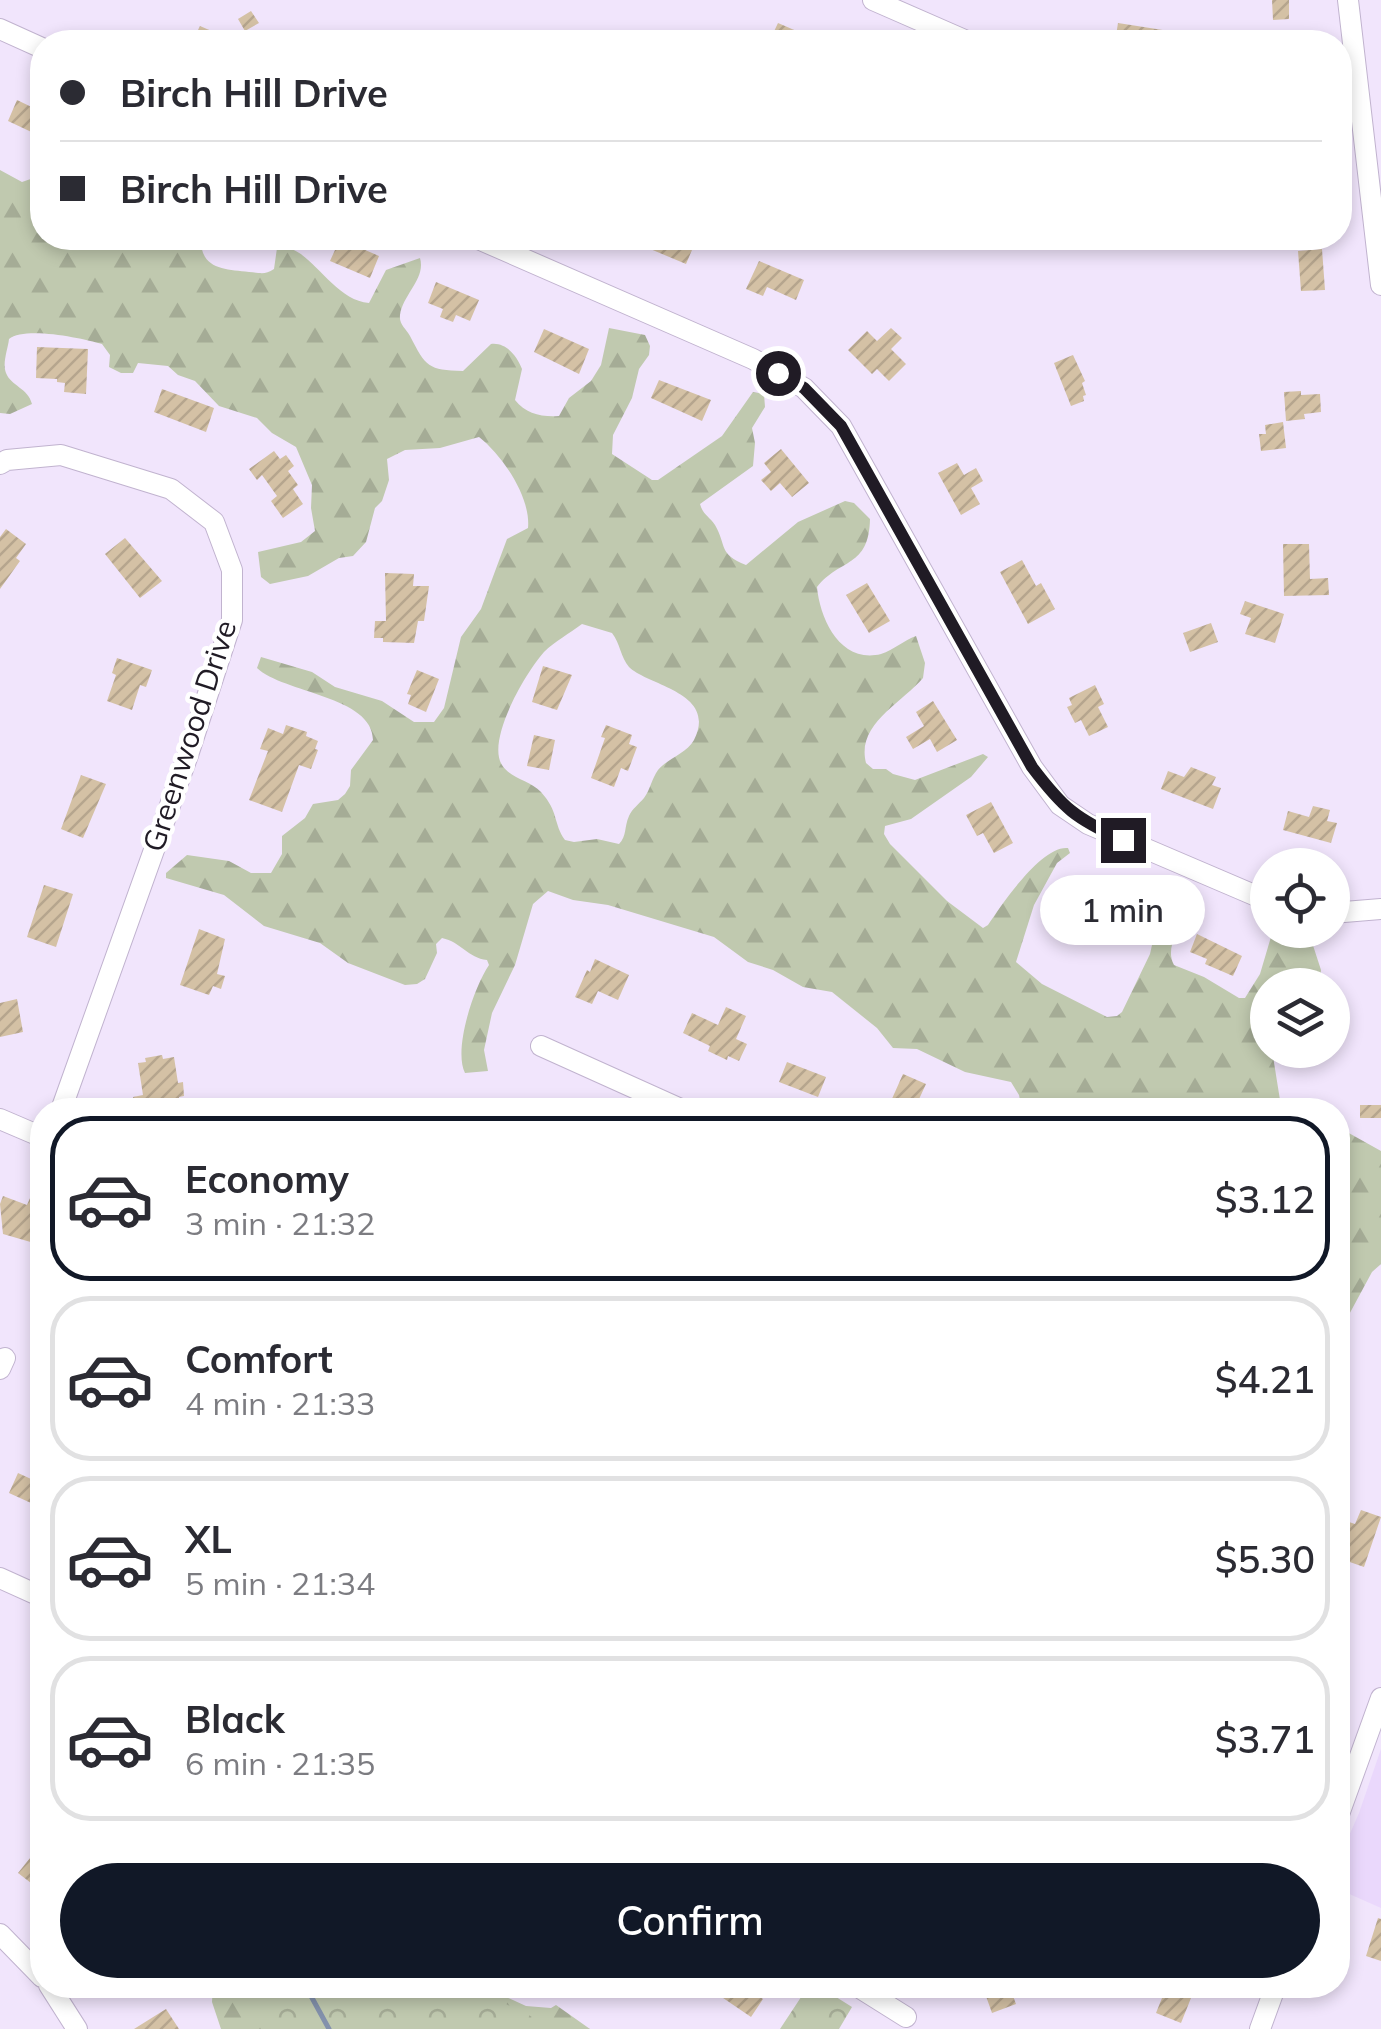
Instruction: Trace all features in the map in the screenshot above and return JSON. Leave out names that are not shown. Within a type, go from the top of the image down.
[{"type":"street","points":[[873,0],[942,30]]},
{"type":"street","points":[[1348,0],[1348,30]]},
{"type":"street","points":[[0,29],[30,43]]},
{"type":"street","points":[[1352,111],[1381,285]]},
{"type":"street","points":[[504,250],[753,358],[804,388],[841,426],[1032,767],[1060,805],[1088,824],[1250,893]]},
{"type":"street","name":"Greenwood Drive","points":[[0,464],[61,454],[171,489],[214,522],[232,570],[232,620],[65,1098]]},
{"type":"street","points":[[1350,912],[1381,909]]},
{"type":"street","points":[[541,1046],[656,1098]]},
{"type":"street","points":[[0,1118],[30,1132]]},
{"type":"street","points":[[0,1578],[30,1592]]},
{"type":"street","points":[[1350,1784],[1381,1698]]},
{"type":"street","points":[[0,1934],[30,1965]]},
{"type":"street","points":[[58,1998],[78,2029]]},
{"type":"street","points":[[876,1998],[906,2017]]},
{"type":"street","points":[[1260,2029],[1271,1998]]},
{"type":"shaded area","points":[[1381,1749],[1381,1908],[1350,1894],[1350,1834]]},
{"type":"green space","points":[[0,170],[22,182],[30,179],[30,250],[202,250],[216,266],[260,273],[274,269],[277,250],[292,250],[343,292],[369,303],[386,270],[420,258],[420,273],[400,318],[420,354],[435,368],[463,371],[491,344],[506,348],[522,369],[515,400],[534,414],[559,416],[569,398],[591,381],[601,365],[609,328],[645,335],[649,355],[639,369],[632,398],[613,435],[612,454],[652,480],[658,480],[722,436],[753,392],[764,394],[765,407],[752,428],[753,466],[700,504],[715,525],[727,553],[746,565],[798,522],[845,501],[854,503],[870,519],[868,535],[859,554],[817,587],[828,625],[844,646],[867,655],[881,654],[916,636],[925,663],[923,678],[874,726],[865,749],[866,763],[873,769],[886,769],[915,780],[983,754],[988,757],[971,777],[911,819],[885,826],[884,834],[890,844],[947,901],[983,928],[1035,866],[1046,856],[1068,848],[1070,853],[1057,863],[1034,905],[1016,962],[1042,984],[1107,1017],[1122,1012],[1150,954],[1158,918],[1168,905],[1186,915],[1172,946],[1174,965],[1239,998],[1245,998],[1250,990],[1250,1068],[1275,1068],[1280,1098],[1020,1098],[1011,1082],[965,1072],[917,1049],[893,1048],[877,1028],[832,992],[803,987],[773,970],[748,962],[714,937],[548,891],[533,904],[515,965],[492,1013],[484,1050],[488,1071],[465,1073],[463,1034],[477,988],[489,965],[487,960],[442,938],[436,944],[437,953],[425,979],[405,985],[348,963],[320,943],[264,926],[224,895],[166,878],[166,873],[187,855],[229,861],[251,873],[271,873],[282,854],[282,836],[305,818],[313,804],[338,800],[345,794],[351,770],[373,740],[369,725],[359,714],[269,676],[257,668],[261,657],[312,672],[335,687],[382,701],[414,722],[434,722],[444,708],[461,637],[481,609],[507,539],[528,528],[525,503],[505,466],[479,437],[440,448],[405,450],[387,459],[389,480],[382,501],[375,508],[366,542],[353,556],[339,558],[308,576],[270,584],[261,577],[258,552],[301,542],[315,531],[312,485],[296,447],[272,433],[257,418],[219,406],[195,381],[178,375],[168,366],[138,363],[133,373],[121,373],[109,367],[110,355],[102,344],[68,336],[27,333],[9,339],[6,373],[32,404],[10,414],[0,413]],"holes":[[[582,624],[612,633],[624,659],[638,674],[689,701],[697,711],[699,724],[694,740],[658,770],[646,795],[630,813],[619,844],[597,839],[565,840],[541,792],[502,765],[498,754],[504,724],[519,690],[544,652]]]},
{"type":"green space","points":[[1268,948],[1314,948],[1320,968],[1262,968]]},
{"type":"green space","points":[[1350,1134],[1381,1151],[1381,1264],[1372,1272],[1350,1313]]},
{"type":"green space","points":[[212,1998],[508,1998],[526,2006],[556,2005],[590,2029],[221,2029]]},
{"type":"green space","points":[[265,1998],[494,1998],[557,2029],[285,2029]]},
{"type":"green space","points":[[800,1998],[838,1998],[852,2007],[839,2029],[780,2029]]},
{"type":"building","points":[[1272,0],[1289,0],[1289,19],[1273,20]]},
{"type":"building","points":[[251,11],[259,23],[244,30],[238,19]]},
{"type":"building","points":[[778,23],[794,30],[775,30]]},
{"type":"building","points":[[1118,23],[1163,30],[1117,30]]},
{"type":"building","points":[[17,100],[30,106],[30,131],[8,121]]},
{"type":"building","points":[[335,250],[365,250],[379,256],[370,278],[330,261]]},
{"type":"building","points":[[653,250],[692,250],[686,264]]},
{"type":"building","points":[[1322,250],[1325,290],[1301,291],[1298,251]]},
{"type":"building","points":[[759,261],[804,280],[796,300],[767,287],[763,296],[746,289]]},
{"type":"building","points":[[436,282],[479,300],[470,321],[456,315],[453,322],[440,317],[443,309],[428,303]]},
{"type":"building","points":[[891,328],[902,338],[891,349],[906,364],[889,381],[877,369],[872,374],[848,350],[867,331],[877,341]]},
{"type":"building","points":[[544,329],[589,349],[579,374],[534,352]]},
{"type":"building","points":[[37,347],[88,349],[86,394],[64,392],[65,383],[57,379],[36,378]]},
{"type":"building","points":[[1073,355],[1085,381],[1082,383],[1086,395],[1084,401],[1071,406],[1054,363]]},
{"type":"building","points":[[659,380],[711,400],[702,421],[651,398]]},
{"type":"building","points":[[162,389],[214,408],[206,432],[154,412]]},
{"type":"building","points":[[1301,391],[1301,395],[1320,394],[1321,412],[1286,421],[1284,392]]},
{"type":"building","points":[[1283,422],[1286,448],[1261,451],[1259,434],[1266,434],[1265,425]]},
{"type":"building","points":[[781,449],[809,483],[792,497],[780,483],[771,491],[761,480],[771,472],[764,463]]},
{"type":"building","points":[[274,451],[280,459],[286,455],[294,466],[288,471],[298,485],[293,489],[303,504],[283,518],[271,501],[277,496],[262,475],[257,480],[249,469]]},
{"type":"building","points":[[957,463],[964,475],[976,468],[983,481],[971,488],[980,504],[961,515],[938,473]]},
{"type":"building","points":[[6,529],[26,544],[16,558],[20,561],[0,589],[0,537]]},
{"type":"building","points":[[125,538],[162,581],[140,598],[105,554]]},
{"type":"building","points":[[1283,544],[1309,544],[1310,579],[1328,578],[1329,595],[1284,596]]},
{"type":"building","points":[[1022,560],[1055,609],[1028,624],[1000,572]]},
{"type":"building","points":[[385,573],[414,574],[413,586],[429,586],[424,621],[418,621],[414,643],[374,638],[375,621],[386,621]]},
{"type":"building","points":[[867,583],[890,621],[869,633],[846,595]]},
{"type":"building","points":[[1245,601],[1284,614],[1275,643],[1245,634],[1251,618],[1240,614]]},
{"type":"building","points":[[1211,623],[1218,642],[1190,652],[1183,633]]},
{"type":"building","points":[[117,658],[152,670],[146,687],[140,685],[132,710],[107,701]]},
{"type":"building","points":[[543,666],[572,675],[557,710],[532,702]]},
{"type":"building","points":[[417,670],[439,679],[426,712],[408,704],[411,695],[407,694]]},
{"type":"building","points":[[1095,685],[1104,704],[1098,707],[1108,727],[1089,736],[1081,720],[1075,723],[1067,707],[1072,705],[1069,698]]},
{"type":"building","points":[[933,701],[957,740],[937,752],[930,739],[913,749],[906,737],[924,726],[916,712]]},
{"type":"building","points":[[286,725],[307,732],[306,736],[318,741],[318,750],[311,769],[299,765],[282,812],[249,800],[268,751],[260,749],[268,728],[283,734]]},
{"type":"building","points":[[606,725],[632,735],[629,744],[637,747],[628,771],[621,768],[614,787],[591,778]]},
{"type":"building","points":[[534,735],[555,740],[549,770],[527,766]]},
{"type":"building","points":[[1191,767],[1216,777],[1212,785],[1221,788],[1213,809],[1161,789],[1168,771],[1184,777]]},
{"type":"building","points":[[81,775],[106,784],[83,838],[61,829]]},
{"type":"building","points":[[991,802],[1013,843],[994,853],[983,833],[977,836],[966,815]]},
{"type":"building","points":[[1313,806],[1330,810],[1327,821],[1337,823],[1331,843],[1283,830],[1288,811],[1309,817]]},
{"type":"building","points":[[44,885],[73,894],[56,947],[27,937]]},
{"type":"building","points":[[1087,885],[1146,908],[1138,927],[1079,902]]},
{"type":"building","points":[[199,929],[225,939],[217,974],[225,976],[221,989],[213,986],[209,995],[180,985]]},
{"type":"building","points":[[1197,934],[1242,956],[1233,976],[1205,964],[1207,959],[1190,952]]},
{"type":"building","points":[[595,959],[629,975],[618,1000],[598,991],[592,1004],[575,997]]},
{"type":"building","points":[[17,999],[23,1032],[0,1037],[0,1003]]},
{"type":"building","points":[[726,1007],[746,1016],[736,1039],[747,1044],[739,1061],[708,1051],[710,1046],[683,1033],[692,1013],[718,1025]]},
{"type":"building","points":[[174,1057],[184,1096],[133,1098],[143,1095],[138,1063],[146,1062],[145,1058]]},
{"type":"building","points":[[787,1062],[826,1077],[818,1097],[779,1082]]},
{"type":"building","points":[[903,1074],[926,1084],[920,1098],[892,1098]]},
{"type":"building","points":[[1360,1105],[1381,1105],[1381,1118],[1360,1118]]},
{"type":"building","points":[[3,1196],[27,1205],[30,1198],[30,1242],[3,1234]]},
{"type":"building","points":[[18,1473],[30,1478],[30,1503],[9,1493]]},
{"type":"building","points":[[1361,1510],[1381,1517],[1364,1567],[1350,1562],[1350,1522],[1355,1524]]},
{"type":"building","points":[[30,1858],[30,1882],[18,1873]]},
{"type":"building","points":[[1378,1918],[1381,1919],[1381,1961],[1366,1956]]},
{"type":"building","points":[[723,1998],[762,1998],[751,2017]]},
{"type":"building","points":[[987,1998],[1014,1998],[1016,2004],[992,2013]]},
{"type":"building","points":[[1162,1998],[1191,1998],[1181,2023],[1156,2013]]},
{"type":"building","points":[[166,2009],[179,2029],[134,2029]]},
{"type":"waterway","points":[[312,1998],[329,2029]]},
{"type":"route","points":[[778,373],[804,388],[841,426],[1032,767],[1060,805],[1088,824],[1123,840]]}]
